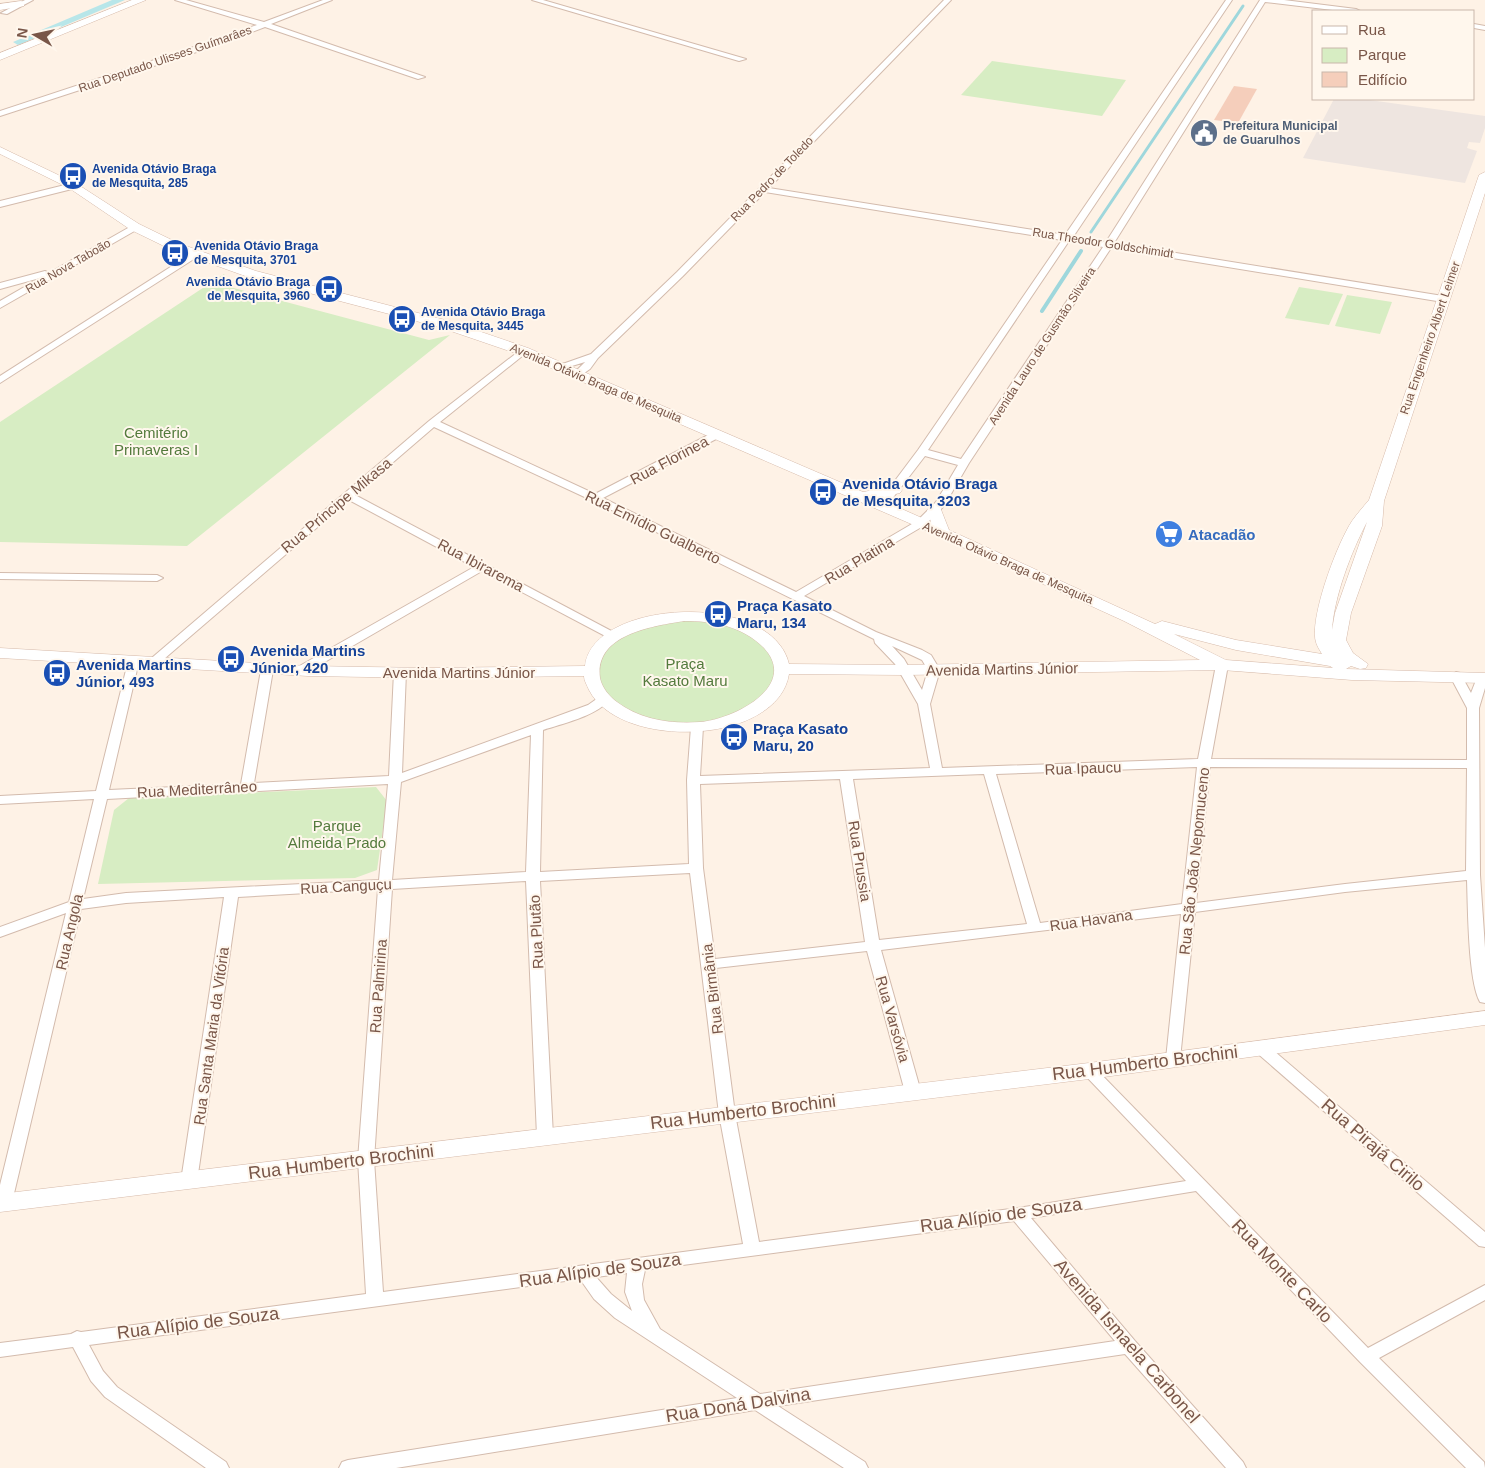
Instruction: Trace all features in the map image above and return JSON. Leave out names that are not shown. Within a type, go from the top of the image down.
[{"type":"street","points":[[0,57],[141,0]]},
{"type":"street","points":[[178,0],[267,25],[422,77]]},
{"type":"street","name":"Rua Deputado Ulisses Guímarâes","points":[[0,114],[267,25],[328,0]]},
{"type":"street","points":[[535,0],[742,59]]},
{"type":"street","name":"Rua Pedro de Toledo","points":[[577,375],[587,367],[594,356],[680,274],[762,188],[948,0]]},
{"type":"street","points":[[881,506],[922,452],[1229,0]]},
{"type":"street","points":[[1265,0],[1348,10]]},
{"type":"street","name":"Avenida Lauro de Gusmão Silveira","points":[[921,523],[935,510],[1109,244],[1265,0]]},
{"type":"street","points":[[2,11],[26,2]]},
{"type":"street","name":"Avenida Otávio Braga de Mesquita","points":[[0,150],[73,186],[135,227],[194,255],[262,276],[444,324],[523,351],[942,532],[1130,618],[1222,665],[1356,669],[1445,678],[1456,676],[1484,678]]},
{"type":"street","name":"Rua Engenheiro Albert Leimer","points":[[1356,669],[1346,656],[1338,640],[1343,613],[1374,526],[1376,501],[1485,175]]},
{"type":"street","points":[[0,204],[73,186]]},
{"type":"street","name":"Rua Theodor Goldschimidt","points":[[762,188],[1444,299]]},
{"type":"street","name":"Rua Nova Taboão","points":[[1,302],[135,227]]},
{"type":"street","points":[[0,380],[5,373],[194,255]]},
{"type":"street","points":[[0,286],[62,269]]},
{"type":"street","name":"Rua Príncipe Mikasa","points":[[153,662],[433,423],[523,351]]},
{"type":"street","name":"Rua Pedro de Toledo","points":[[559,367],[594,356]]},
{"type":"street","name":"Rua Emídio Gualberto","points":[[433,423],[595,498],[872,634],[928,658],[934,670],[924,704]]},
{"type":"street","name":"Rua Florinea","points":[[595,498],[716,435]]},
{"type":"street","points":[[922,452],[964,463]]},
{"type":"street","points":[[862,497],[895,490]]},
{"type":"street","name":"Rua Ibirarema","points":[[348,495],[613,636]]},
{"type":"street","name":"Rua Engenheiro Albert Leimer","points":[[1356,669],[1335,662],[1323,637],[1325,615],[1334,584],[1359,522],[1376,501]]},
{"type":"street","points":[[935,510],[942,532]]},
{"type":"street","name":"Rua Platina","points":[[797,596],[921,523]]},
{"type":"street","points":[[300,671],[483,566]]},
{"type":"street","points":[[0,576],[157,578]]},
{"type":"street","points":[[1297,659],[1308,648],[1325,615]]},
{"type":"street","points":[[684,616],[718,619],[737,624],[755,632],[770,643],[779,656],[782,669],[778,686],[765,702],[739,718],[720,724],[698,727],[673,727],[650,724],[616,712],[602,701],[591,683],[589,671],[594,655],[613,636],[634,625],[660,618],[684,616]]},
{"type":"street","name":"Avenida Otávio Braga de Mesquita","points":[[1130,618],[1297,659]]},
{"type":"street","name":"Rua Emídio Gualberto","points":[[872,634],[892,652],[924,704],[937,772]]},
{"type":"street","name":"Avenida Martins Júnior","points":[[1,656],[153,662],[300,671],[589,671]]},
{"type":"street","points":[[1222,665],[1250,661],[1297,659],[1335,662]]},
{"type":"street","name":"Rua Angola","points":[[2,1202],[133,661]]},
{"type":"street","name":"Avenida Martins Júnior","points":[[782,669],[934,670],[1222,665]]},
{"type":"street","name":"Rua São João Nepomuceno","points":[[1173,1059],[1204,763],[1222,665]]},
{"type":"street","points":[[247,786],[267,670]]},
{"type":"street","name":"Rua Palmirina","points":[[375,1300],[366,1160],[385,884],[395,780],[400,672]]},
{"type":"street","points":[[1456,676],[1473,708]]},
{"type":"street","points":[[1484,678],[1473,708],[1473,876],[1480,978],[1485,998]]},
{"type":"street","points":[[395,780],[592,708],[602,701]]},
{"type":"street","name":"Rua Birmânia","points":[[698,727],[693,780],[696,868],[727,1114],[752,1249]]},
{"type":"street","name":"Rua Plutão","points":[[537,728],[534,876],[545,1136]]},
{"type":"street","name":"Rua Ipaucu","points":[[693,780],[1204,763],[1473,764]]},
{"type":"street","points":[[989,771],[1035,928]]},
{"type":"street","name":"Rua Prussia","points":[[846,776],[873,947]]},
{"type":"street","name":"Rua Mediterrâneo","points":[[0,800],[395,780]]},
{"type":"street","name":"Rua Canguçu","points":[[0,932],[75,905],[126,898],[696,868]]},
{"type":"street","name":"Rua Havana","points":[[709,964],[1035,928],[1346,888],[1473,876]]},
{"type":"street","name":"Rua Santa Maria da Vitória","points":[[189,1181],[232,892]]},
{"type":"street","name":"Rua Varsóvia","points":[[873,947],[913,1092]]},
{"type":"street","name":"Rua Humberto Brochini","points":[[2,1202],[366,1160],[545,1136],[1089,1071],[1485,1018]]},
{"type":"street","name":"Rua Pirajá Cirilo","points":[[1262,1049],[1485,1241]]},
{"type":"street","name":"Rua Monte Carlo","points":[[1089,1071],[1366,1357],[1478,1468]]},
{"type":"street","name":"Rua Alípio de Souza","points":[[0,1350],[77,1338],[1018,1214],[1198,1185]]},
{"type":"street","name":"Avenida Ismaela Carbonel","points":[[1018,1214],[1129,1346],[1237,1468]]},
{"type":"street","points":[[638,1264],[634,1278],[633,1293],[637,1306],[654,1334]]},
{"type":"street","points":[[584,1272],[591,1285],[621,1313],[859,1468]]},
{"type":"street","points":[[1366,1357],[1485,1292]]},
{"type":"street","points":[[77,1338],[97,1376],[111,1392],[220,1468]]},
{"type":"street","name":"Rua Doná Dalvina","points":[[348,1468],[756,1402],[1129,1346]]},
{"type":"shaded area","points":[[1333,100],[1369,100],[1485,116],[1485,128],[1480,143],[1469,142],[1467,148],[1477,151],[1465,183],[1303,158]]},
{"type":"green space","points":[[992,61],[1126,80],[1102,116],[961,95]]},
{"type":"green space","name":"Cemitério Primaveras I","points":[[224,274],[230,287],[429,340],[450,335],[187,546],[0,542],[0,422]]},
{"type":"green space","points":[[1299,287],[1343,294],[1329,325],[1285,318]]},
{"type":"green space","points":[[1347,295],[1392,302],[1380,334],[1335,326]]},
{"type":"green space","name":"Praça Kasato Maru","points":[[711,617],[758,639],[782,672],[750,712],[685,728],[616,712],[590,665],[634,625]]},
{"type":"green space","name":"Parque Almeida Prado","points":[[376,787],[387,801],[377,870],[355,878],[98,884],[114,810],[129,798]]},
{"type":"building","points":[[1234,86],[1257,89],[1238,123],[1214,120]]},
{"type":"waterway","points":[[18,42],[120,0]]},
{"type":"waterway","points":[[1091,232],[1243,6]]},
{"type":"waterway","points":[[1042,311],[1081,251]]},
{"type":"place","name":"Prefeitura Municipal de Guarulhos","points":[[1204,133]]},
{"type":"place","name":"Avenida Otávio Braga de Mesquita, 285","points":[[73,176]]},
{"type":"place","name":"Avenida Otávio Braga de Mesquita, 3701","points":[[175,253]]},
{"type":"place","name":"Avenida Otávio Braga de Mesquita, 3960","points":[[329,289]]},
{"type":"place","name":"Avenida Otávio Braga de Mesquita, 3445","points":[[402,319]]},
{"type":"place","name":"Avenida Otávio Braga de Mesquita, 3203","points":[[823,492]]},
{"type":"place","name":"Atacadão","points":[[1169,534]]},
{"type":"place","name":"Praça Kasato Maru, 134","points":[[718,614]]},
{"type":"place","name":"Avenida Martins Júnior, 420","points":[[231,659]]},
{"type":"place","name":"Avenida Martins Júnior, 493","points":[[57,673]]},
{"type":"place","name":"Praça Kasato Maru, 20","points":[[734,737]]}]
